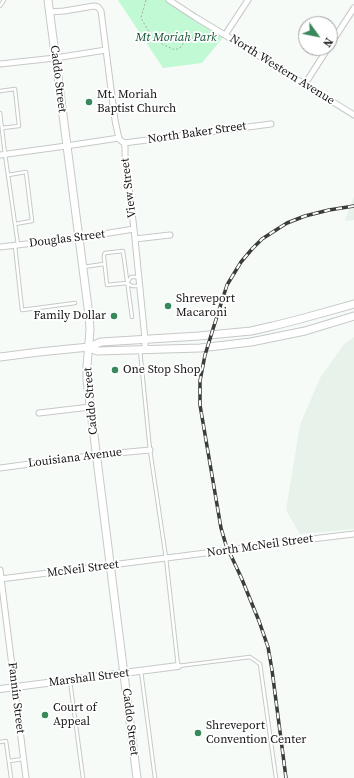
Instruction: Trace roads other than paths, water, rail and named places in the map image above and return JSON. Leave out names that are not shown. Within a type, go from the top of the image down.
[{"type":"main road","name":"Caddo Street","points":[[48,0],[89,315],[90,330],[86,372],[90,407],[138,778]]},
{"type":"main road","points":[[0,357],[89,347],[101,342],[219,335],[273,326],[354,304]]},
{"type":"main road","points":[[89,347],[98,351],[200,348],[251,342],[306,330],[354,316]]},
{"type":"street","name":"North Western Avenue","points":[[169,0],[354,115]]},
{"type":"street","points":[[225,35],[248,0]]},
{"type":"street","points":[[2,155],[118,138],[101,11],[98,7],[94,6],[49,12]]},
{"type":"street","points":[[338,33],[354,8]]},
{"type":"street","points":[[0,64],[55,58],[85,52],[106,50]]},
{"type":"street","points":[[305,84],[323,56]]},
{"type":"street","name":"North Baker Street","points":[[124,143],[271,124]]},
{"type":"street","name":"View Street","points":[[118,138],[124,143],[125,147],[145,339],[143,350]]},
{"type":"street","name":"Douglas Street","points":[[0,247],[78,238],[134,229]]},
{"type":"street","points":[[135,239],[170,235]]},
{"type":"street","points":[[39,413],[90,407]]},
{"type":"street","name":"Louisiana Avenue","points":[[0,468],[96,455],[150,450]]},
{"type":"street","name":"North McNeil Street","points":[[166,558],[354,534]]},
{"type":"street","name":"McNeil Street","points":[[1,579],[166,558]]},
{"type":"street","name":"Fannin Street","points":[[0,570],[26,778]]},
{"type":"street","name":"Marshall Street","points":[[0,689],[178,666]]},
{"type":"lane","points":[[0,6],[4,0]]},
{"type":"lane","points":[[0,91],[15,89],[19,126],[2,128]]},
{"type":"lane","points":[[0,113],[2,128],[2,155],[8,175],[15,224],[22,310],[74,302]]},
{"type":"lane","points":[[8,175],[26,172],[32,222],[15,224]]},
{"type":"lane","points":[[132,317],[127,282],[123,251],[105,253],[104,264],[107,285],[127,282],[131,277],[138,277]]},
{"type":"lane","points":[[82,267],[104,264]]},
{"type":"lane","points":[[127,282],[132,286],[139,286]]},
{"type":"lane","points":[[143,350],[150,450],[166,558],[178,666],[250,657],[260,664],[276,778]]},
{"type":"lane","points":[[140,671],[155,778]]},
{"type":"lane","points":[[70,680],[82,778]]},
{"type":"lane","points":[[0,742],[6,741],[11,778]]},
{"type":"lane","points":[[9,761],[24,759]]},
{"type":"railway","points":[[286,778],[268,647],[241,577],[226,545],[221,528],[200,405],[200,381],[205,355],[227,285],[241,262],[252,249],[262,239],[287,223],[305,216],[354,206]]},
{"type":"place","name":"Mt. Moriah Baptist Church","points":[[89,102]]},
{"type":"place","name":"Shreveport Macaroni","points":[[168,306]]},
{"type":"place","name":"Family Dollar","points":[[114,316]]},
{"type":"place","name":"One Stop Shop","points":[[115,370]]},
{"type":"place","name":"Court of Appeal","points":[[45,715]]},
{"type":"place","name":"Shreveport Convention Center","points":[[198,733]]},
{"type":"park label","name":"Mt Moriah Park","points":[[176,38]]}]
